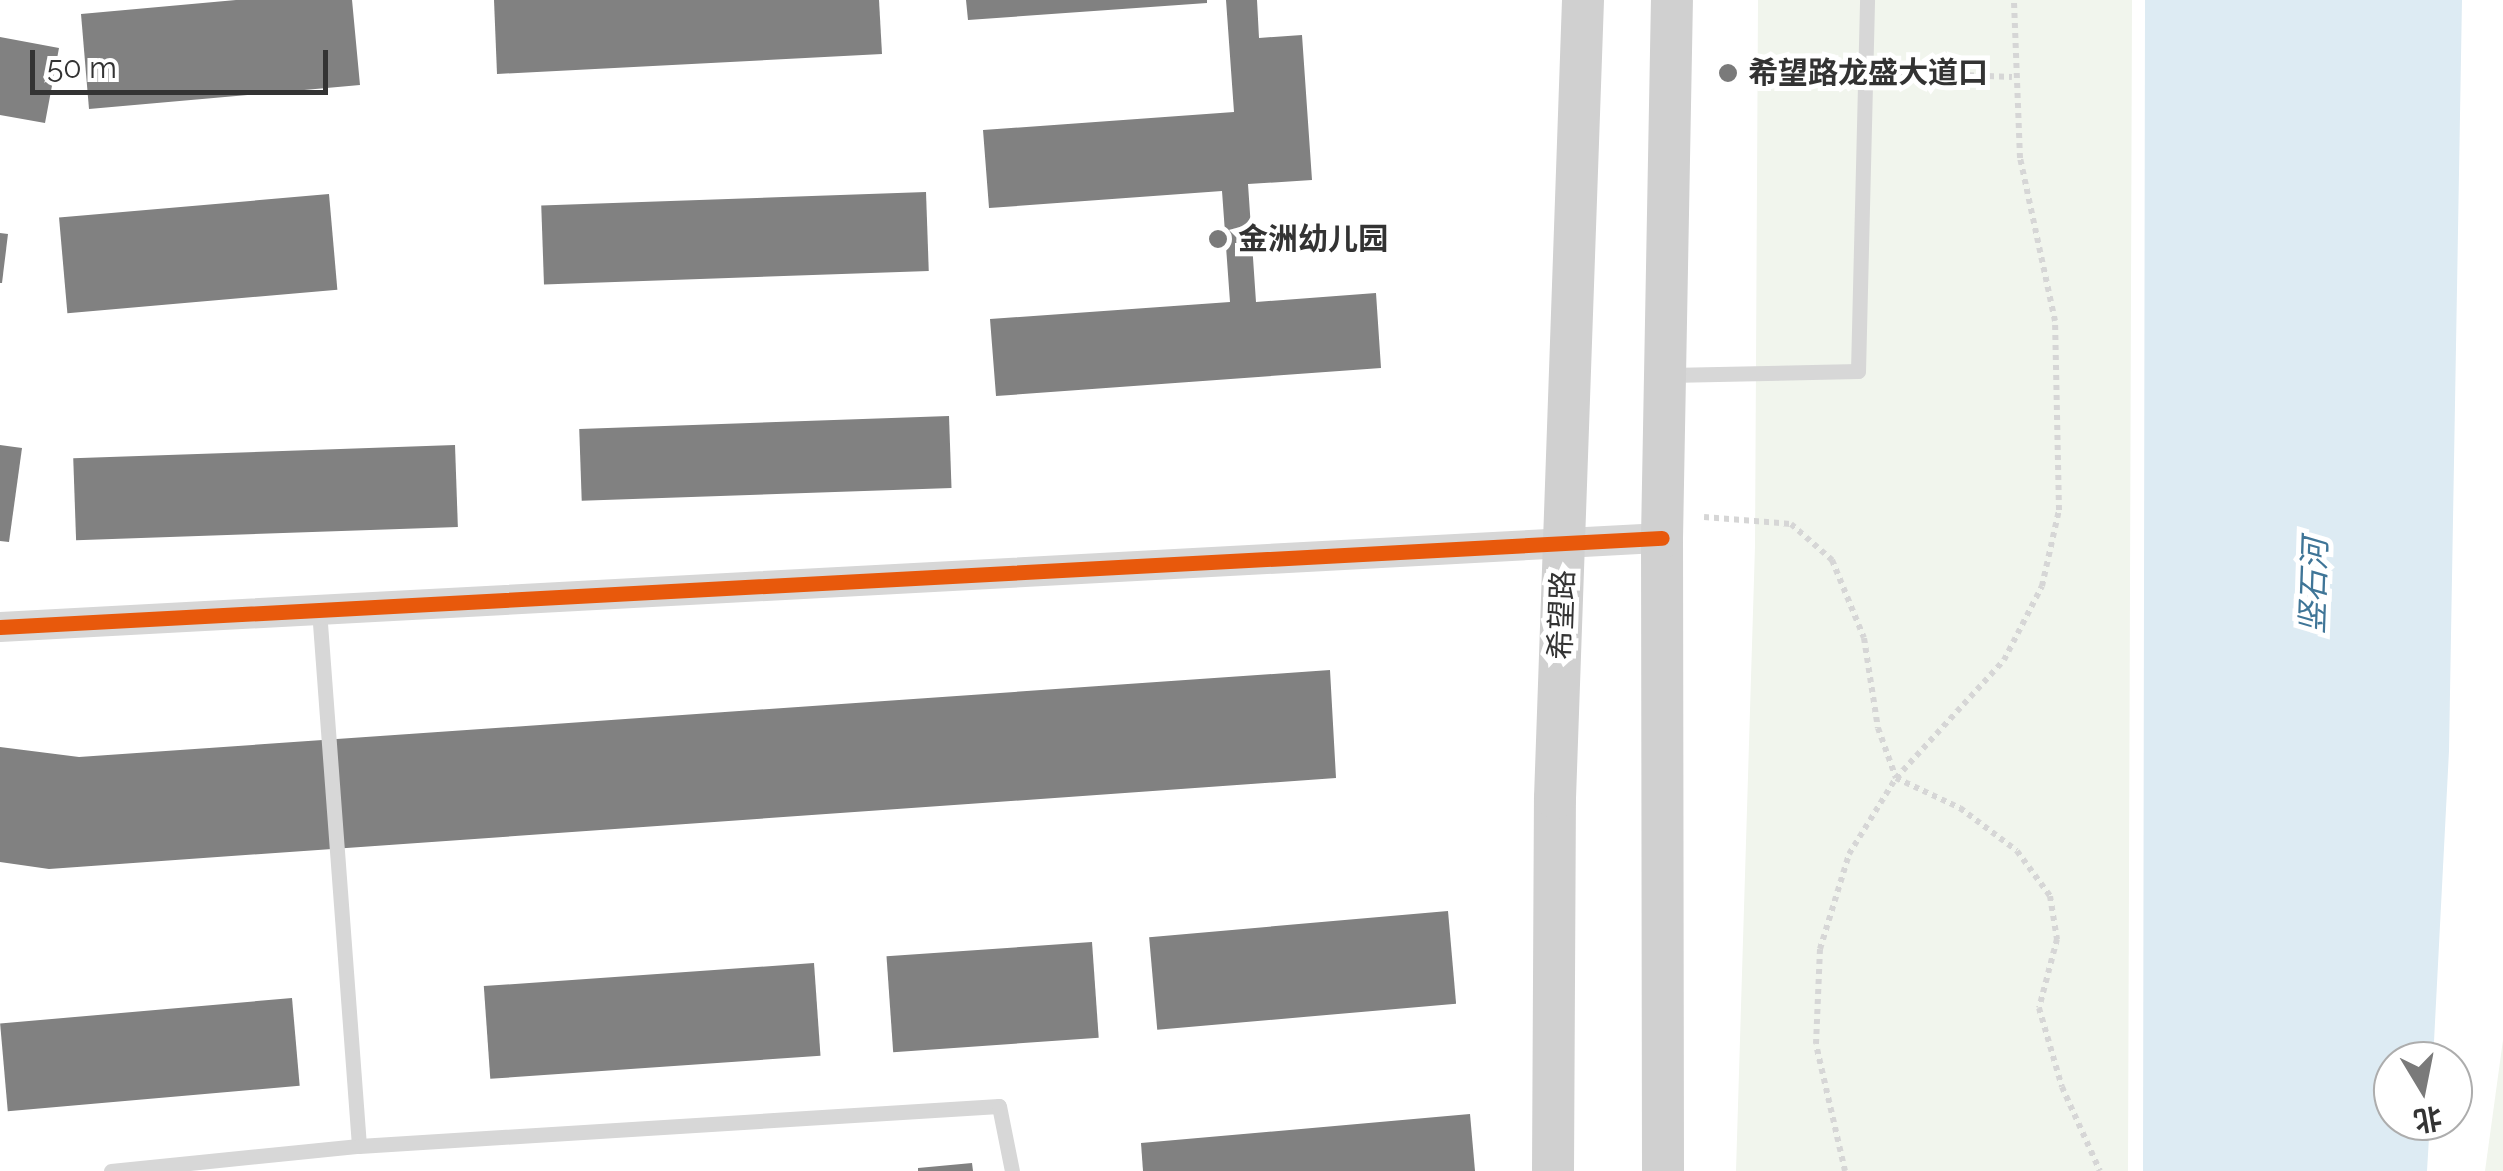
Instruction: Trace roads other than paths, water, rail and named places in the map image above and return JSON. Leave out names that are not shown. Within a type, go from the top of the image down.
[{"type":"main road","name":"希望路","points":[[1553,1171],[1565,539],[1583,0]]},
{"type":"main road","points":[[1663,1171],[1662,526],[1672,0]]},
{"type":"street","points":[[0,627],[1565,539],[1662,526]]},
{"type":"lane","points":[[1666,375],[1858,371],[1866,0]]},
{"type":"lane","points":[[320,610],[359,1146]]},
{"type":"lane","points":[[111,1171],[359,1146],[999,1106],[1012,1171]]},
{"type":"water","name":"竖石河","points":[[2145,0],[2462,0],[2449,751],[2434,1041],[2373,1041],[2373,1141],[2429,1141],[2427,1171],[2143,1171]]},
{"type":"place","name":"希望路龙盛大道口","points":[[1728,73]]},
{"type":"place","name":"金洲幼儿园","points":[[1218,239]]}]
